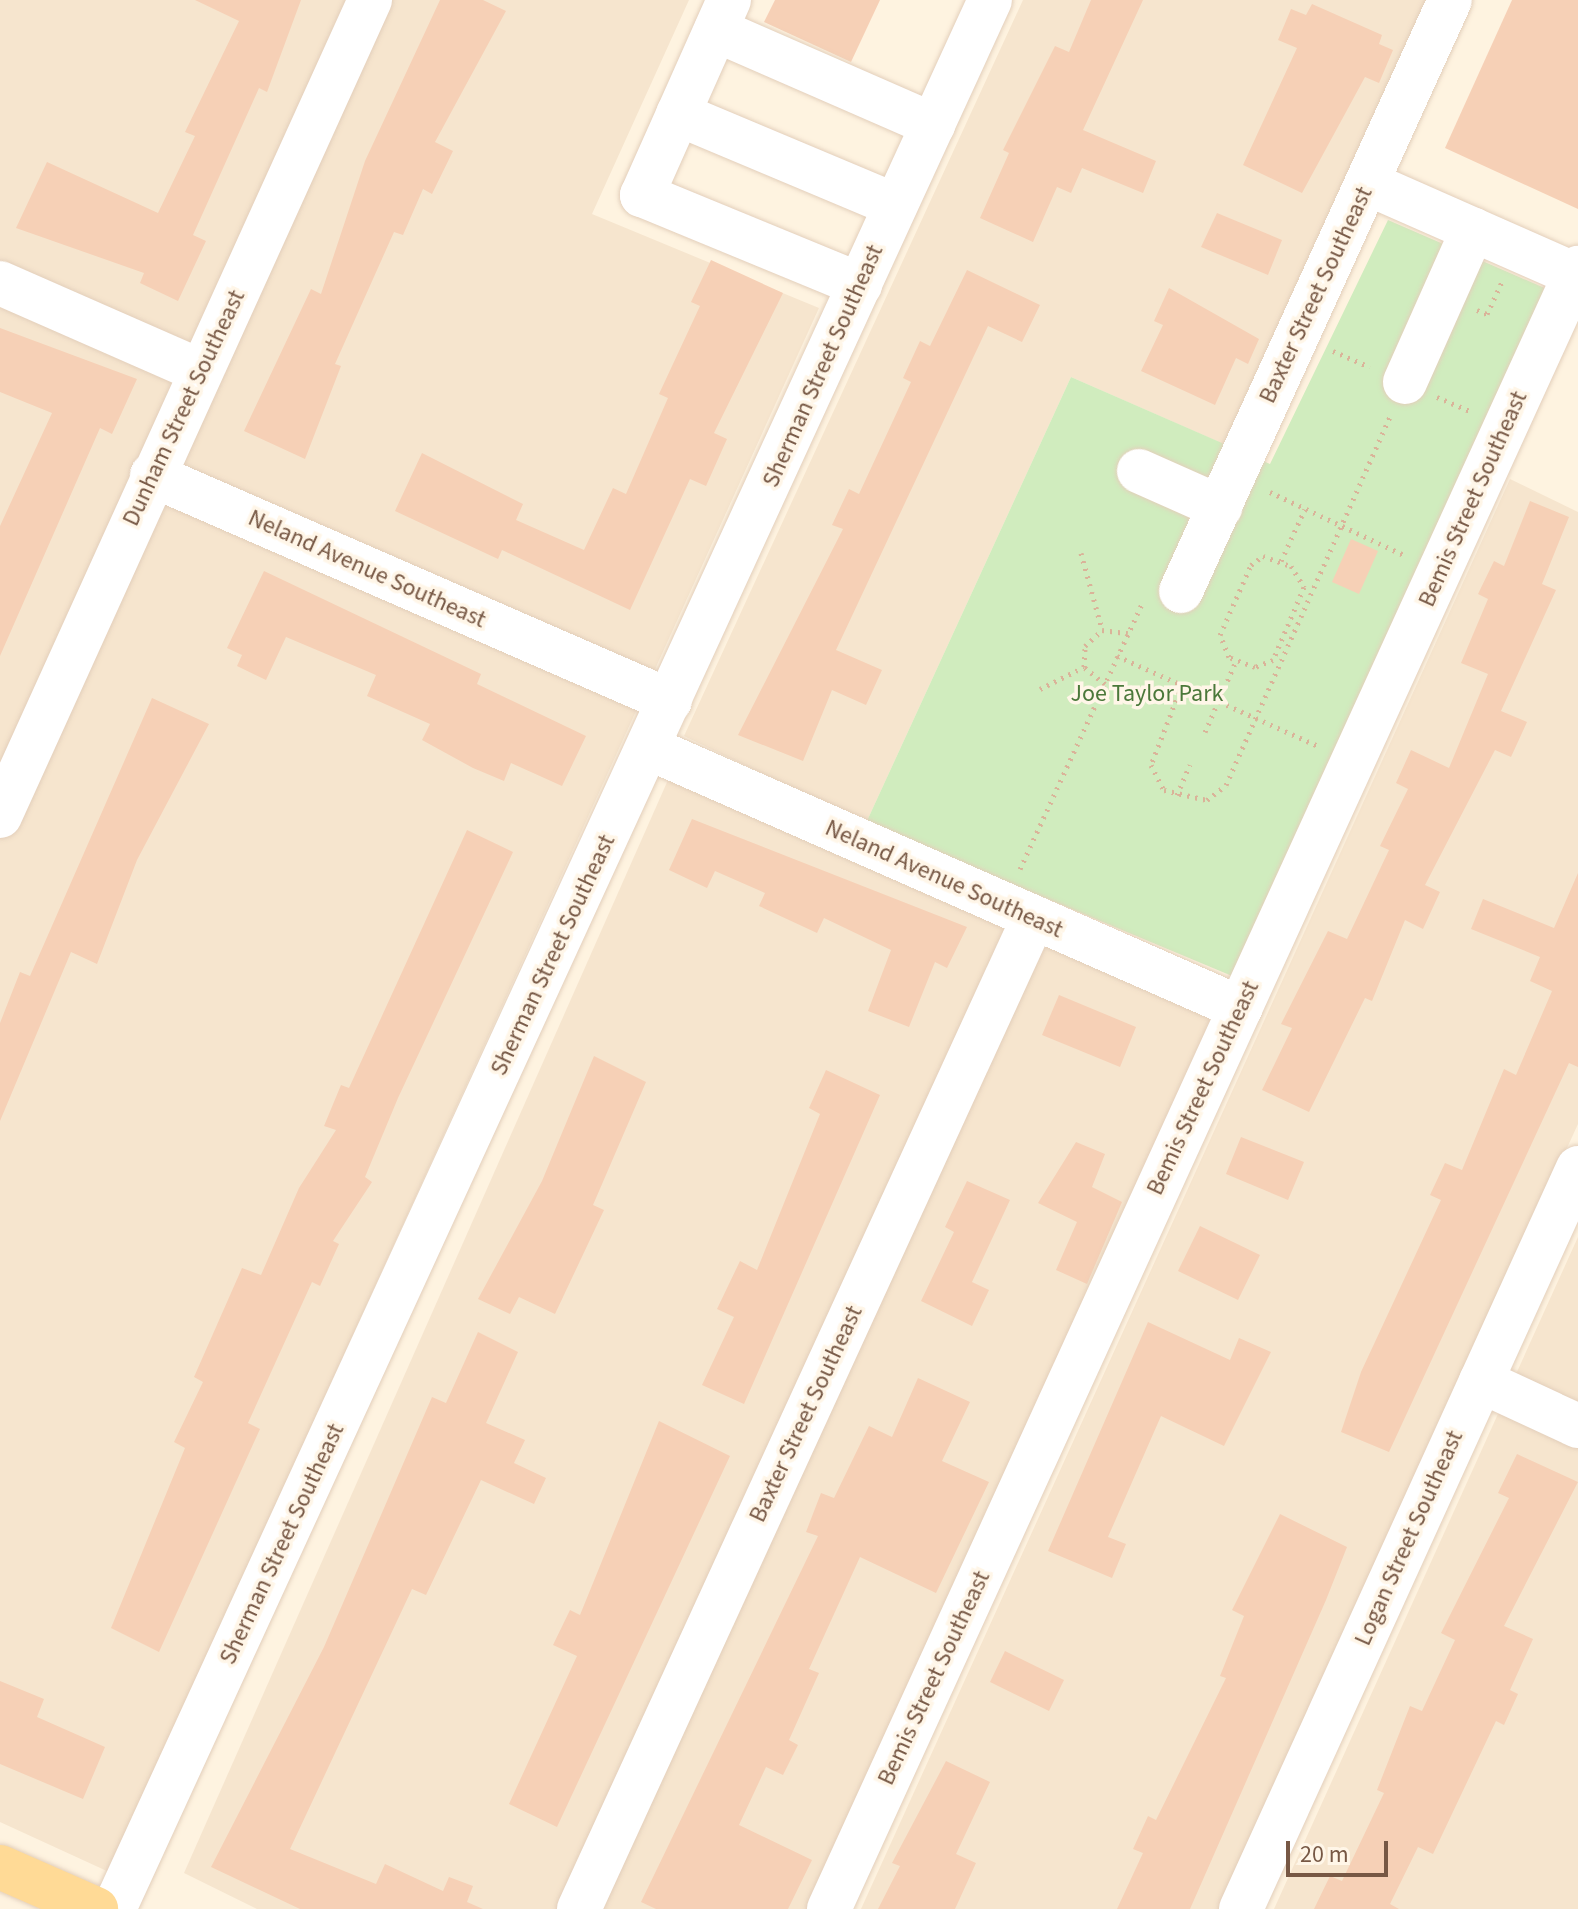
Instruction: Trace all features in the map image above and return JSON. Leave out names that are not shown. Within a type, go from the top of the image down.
[{"type":"main road","points":[[0,1867],[96,1909]]},
{"type":"street","name":"Dunham Street Southeast","points":[[0,816],[370,0]]},
{"type":"street","name":"Sherman Street Southeast","points":[[114,1909],[990,0]]},
{"type":"street","name":"Baxter Street Southeast","points":[[1164,591],[1220,507],[1450,0]]},
{"type":"street","points":[[860,285],[642,195],[722,15],[933,125]]},
{"type":"street","points":[[678,114],[895,205]]},
{"type":"street","points":[[1367,183],[1577,273]]},
{"type":"street","points":[[1400,394],[1473,229]]},
{"type":"street","name":"Bemis Street Southeast","points":[[829,1909],[1577,273]]},
{"type":"street","points":[[0,283],[200,371]]},
{"type":"street","points":[[1139,471],[1220,507]]},
{"type":"street","name":"Neland Avenue Southeast","points":[[152,475],[670,701]]},
{"type":"street","name":"Neland Avenue Southeast","points":[[649,748],[1240,1008]]},
{"type":"street","name":"Baxter Street Southeast","points":[[579,1909],[1033,919]]},
{"type":"street","name":"Logan Street Southeast","points":[[1241,1909],[1578,1168]]},
{"type":"street","points":[[1481,1381],[1578,1426]]},
{"type":"path","points":[[1487,314],[1505,276]]},
{"type":"path","points":[[1182,685],[1151,752],[1155,778],[1177,795],[1192,801],[1217,795],[1256,718],[1400,394]]},
{"type":"path","points":[[1270,492],[1440,572]]},
{"type":"path","points":[[1281,561],[1305,509]]},
{"type":"path","points":[[1081,553],[1102,630]]},
{"type":"path","points":[[1255,560],[1281,561],[1304,587],[1273,660],[1255,667],[1236,661],[1219,645],[1238,593],[1255,560]]},
{"type":"path","points":[[1017,876],[1128,633],[1164,591]]},
{"type":"path","points":[[1084,667],[1085,646],[1102,630],[1128,633]]},
{"type":"path","points":[[1117,656],[1328,751]]},
{"type":"path","points":[[1205,732],[1236,661]]},
{"type":"path","points":[[1084,667],[1105,684]]},
{"type":"path","points":[[1040,689],[1084,667]]},
{"type":"path","points":[[1177,795],[1190,765]]},
{"type":"shaded area","points":[[0,0],[689,0],[592,214],[819,308],[109,1872],[0,1822]]},
{"type":"shaded area","points":[[1023,0],[1429,0],[1228,446],[1071,377],[866,823],[684,736]]},
{"type":"shaded area","points":[[1510,479],[1578,512],[1578,1124],[1219,1909],[861,1909]]},
{"type":"shaded area","points":[[668,780],[1222,1016],[810,1909],[257,1909],[184,1873]]},
{"type":"shaded area","points":[[1578,1237],[1578,1909],[1274,1909]]},
{"type":"green space","name":"Joe Taylor Park","points":[[1388,220],[1547,289],[1232,976],[866,823],[1071,377],[1270,464]]},
{"type":"building","points":[[195,0],[301,0],[267,92],[259,88],[193,235],[206,241],[178,301],[140,283],[144,273],[16,228],[47,162],[158,213],[195,136],[185,132],[239,21]]},
{"type":"building","points":[[440,0],[483,0],[506,11],[435,142],[453,151],[432,194],[423,189],[403,235],[394,232],[335,364],[341,366],[305,459],[244,431],[311,289],[321,294],[365,161]]},
{"type":"building","points":[[775,0],[880,0],[851,62],[764,22]]},
{"type":"building","points":[[1091,0],[1143,0],[1083,130],[1156,161],[1143,193],[1082,168],[1071,193],[1057,187],[1033,242],[980,218],[1009,153],[1003,150],[1055,46],[1069,52]]},
{"type":"building","points":[[1512,0],[1578,0],[1578,209],[1445,148]]},
{"type":"building","points":[[1312,4],[1382,35],[1379,44],[1393,50],[1379,83],[1365,77],[1302,193],[1243,165],[1297,48],[1278,40],[1291,9],[1306,15]]},
{"type":"building","points":[[1217,213],[1282,240],[1268,275],[1201,247]]},
{"type":"building","points":[[711,260],[783,293],[714,433],[727,439],[706,486],[690,479],[630,610],[502,550],[498,559],[395,511],[422,453],[523,504],[516,520],[584,550],[613,488],[626,494],[668,398],[659,394],[700,306],[691,302]]},
{"type":"building","points":[[967,270],[1040,305],[1022,342],[988,326],[836,650],[882,670],[866,705],[832,690],[803,761],[738,735],[843,529],[832,525],[849,489],[859,494],[911,382],[903,378],[920,341],[930,346]]},
{"type":"building","points":[[1169,288],[1259,339],[1248,364],[1236,358],[1215,405],[1141,371],[1163,325],[1154,321]]},
{"type":"building","points":[[0,328],[137,379],[112,434],[100,428],[0,656],[0,526],[52,413],[0,392]]},
{"type":"building","points":[[1530,501],[1569,517],[1542,584],[1556,590],[1501,711],[1527,722],[1511,757],[1495,750],[1425,885],[1440,892],[1423,929],[1405,920],[1372,1001],[1365,998],[1309,1112],[1262,1090],[1292,1028],[1281,1024],[1328,931],[1347,939],[1389,850],[1380,846],[1408,789],[1396,783],[1411,750],[1449,768],[1488,674],[1461,663],[1488,599],[1478,594],[1494,561],[1504,566]]},
{"type":"building","points":[[1351,539],[1378,551],[1359,594],[1332,582]]},
{"type":"building","points":[[264,571],[481,674],[477,684],[586,736],[562,786],[511,763],[504,781],[473,768],[422,740],[430,724],[367,696],[376,675],[286,637],[266,680],[237,666],[242,655],[227,648]]},
{"type":"building","points":[[152,698],[209,724],[137,860],[97,964],[71,952],[0,1121],[0,1023],[20,972],[30,976]]},
{"type":"building","points":[[692,819],[967,927],[947,968],[935,962],[909,1027],[868,1011],[891,950],[824,918],[817,933],[759,906],[765,893],[715,871],[707,888],[669,870]]},
{"type":"building","points":[[467,830],[513,852],[398,1098],[365,1177],[372,1182],[333,1241],[339,1244],[320,1286],[312,1282],[248,1423],[260,1429],[159,1652],[111,1628],[185,1448],[174,1442],[203,1382],[194,1377],[242,1268],[261,1275],[299,1188],[336,1130],[324,1126],[341,1085],[349,1088]]},
{"type":"building","points":[[1578,873],[1578,1067],[1569,1063],[1389,1452],[1341,1432],[1361,1372],[1441,1200],[1430,1195],[1445,1163],[1462,1170],[1504,1069],[1516,1075],[1552,991],[1530,981],[1540,957],[1471,929],[1483,899],[1554,928]]},
{"type":"building","points":[[1059,995],[1136,1027],[1120,1067],[1042,1035]]},
{"type":"building","points":[[594,1056],[646,1082],[593,1205],[604,1210],[555,1314],[519,1297],[510,1314],[478,1299],[542,1181]]},
{"type":"building","points":[[826,1070],[880,1095],[744,1404],[702,1385],[734,1317],[717,1309],[740,1261],[757,1270],[820,1114],[809,1108]]},
{"type":"building","points":[[1241,1137],[1304,1162],[1288,1200],[1226,1174]]},
{"type":"building","points":[[1076,1142],[1105,1154],[1092,1187],[1122,1202],[1087,1284],[1056,1270],[1077,1222],[1038,1203]]},
{"type":"building","points":[[967,1181],[1010,1200],[972,1282],[989,1290],[972,1326],[921,1301],[954,1232],[945,1227]]},
{"type":"building","points":[[1200,1226],[1260,1255],[1238,1300],[1178,1271]]},
{"type":"building","points":[[1148,1322],[1230,1360],[1239,1338],[1271,1352],[1224,1446],[1161,1416],[1108,1537],[1126,1544],[1112,1578],[1048,1551]]},
{"type":"building","points":[[478,1332],[518,1352],[486,1423],[525,1440],[514,1463],[546,1478],[534,1504],[481,1480],[426,1595],[412,1589],[290,1849],[376,1884],[385,1864],[443,1891],[449,1877],[473,1886],[467,1902],[483,1909],[300,1909],[211,1867],[324,1647],[432,1397],[446,1403]]},
{"type":"building","points":[[918,1378],[970,1402],[942,1461],[989,1482],[936,1593],[860,1557],[809,1669],[819,1673],[789,1740],[798,1745],[783,1775],[766,1767],[739,1825],[812,1860],[788,1909],[656,1909],[641,1902],[818,1536],[806,1532],[821,1493],[834,1498],[869,1426],[892,1437]]},
{"type":"building","points":[[659,1421],[730,1456],[557,1827],[509,1804],[577,1656],[553,1645],[570,1610],[580,1615]]},
{"type":"building","points":[[1517,1454],[1578,1482],[1504,1626],[1533,1639],[1510,1690],[1518,1694],[1504,1725],[1496,1721],[1433,1854],[1418,1847],[1390,1904],[1399,1909],[1314,1909],[1330,1876],[1342,1881],[1384,1793],[1377,1790],[1410,1706],[1422,1711],[1455,1640],[1441,1633],[1509,1498],[1498,1493]]},
{"type":"building","points":[[1280,1514],[1347,1547],[1326,1600],[1190,1909],[1117,1909],[1143,1853],[1133,1849],[1148,1816],[1156,1820],[1226,1678],[1220,1676],[1244,1616],[1232,1610]]},
{"type":"building","points":[[1005,1651],[1064,1680],[1049,1711],[990,1682]]},
{"type":"building","points":[[0,1681],[44,1699],[37,1717],[105,1747],[83,1799],[0,1764]]},
{"type":"building","points":[[946,1761],[990,1782],[956,1854],[976,1863],[955,1909],[878,1909],[900,1866],[892,1863]]}]
